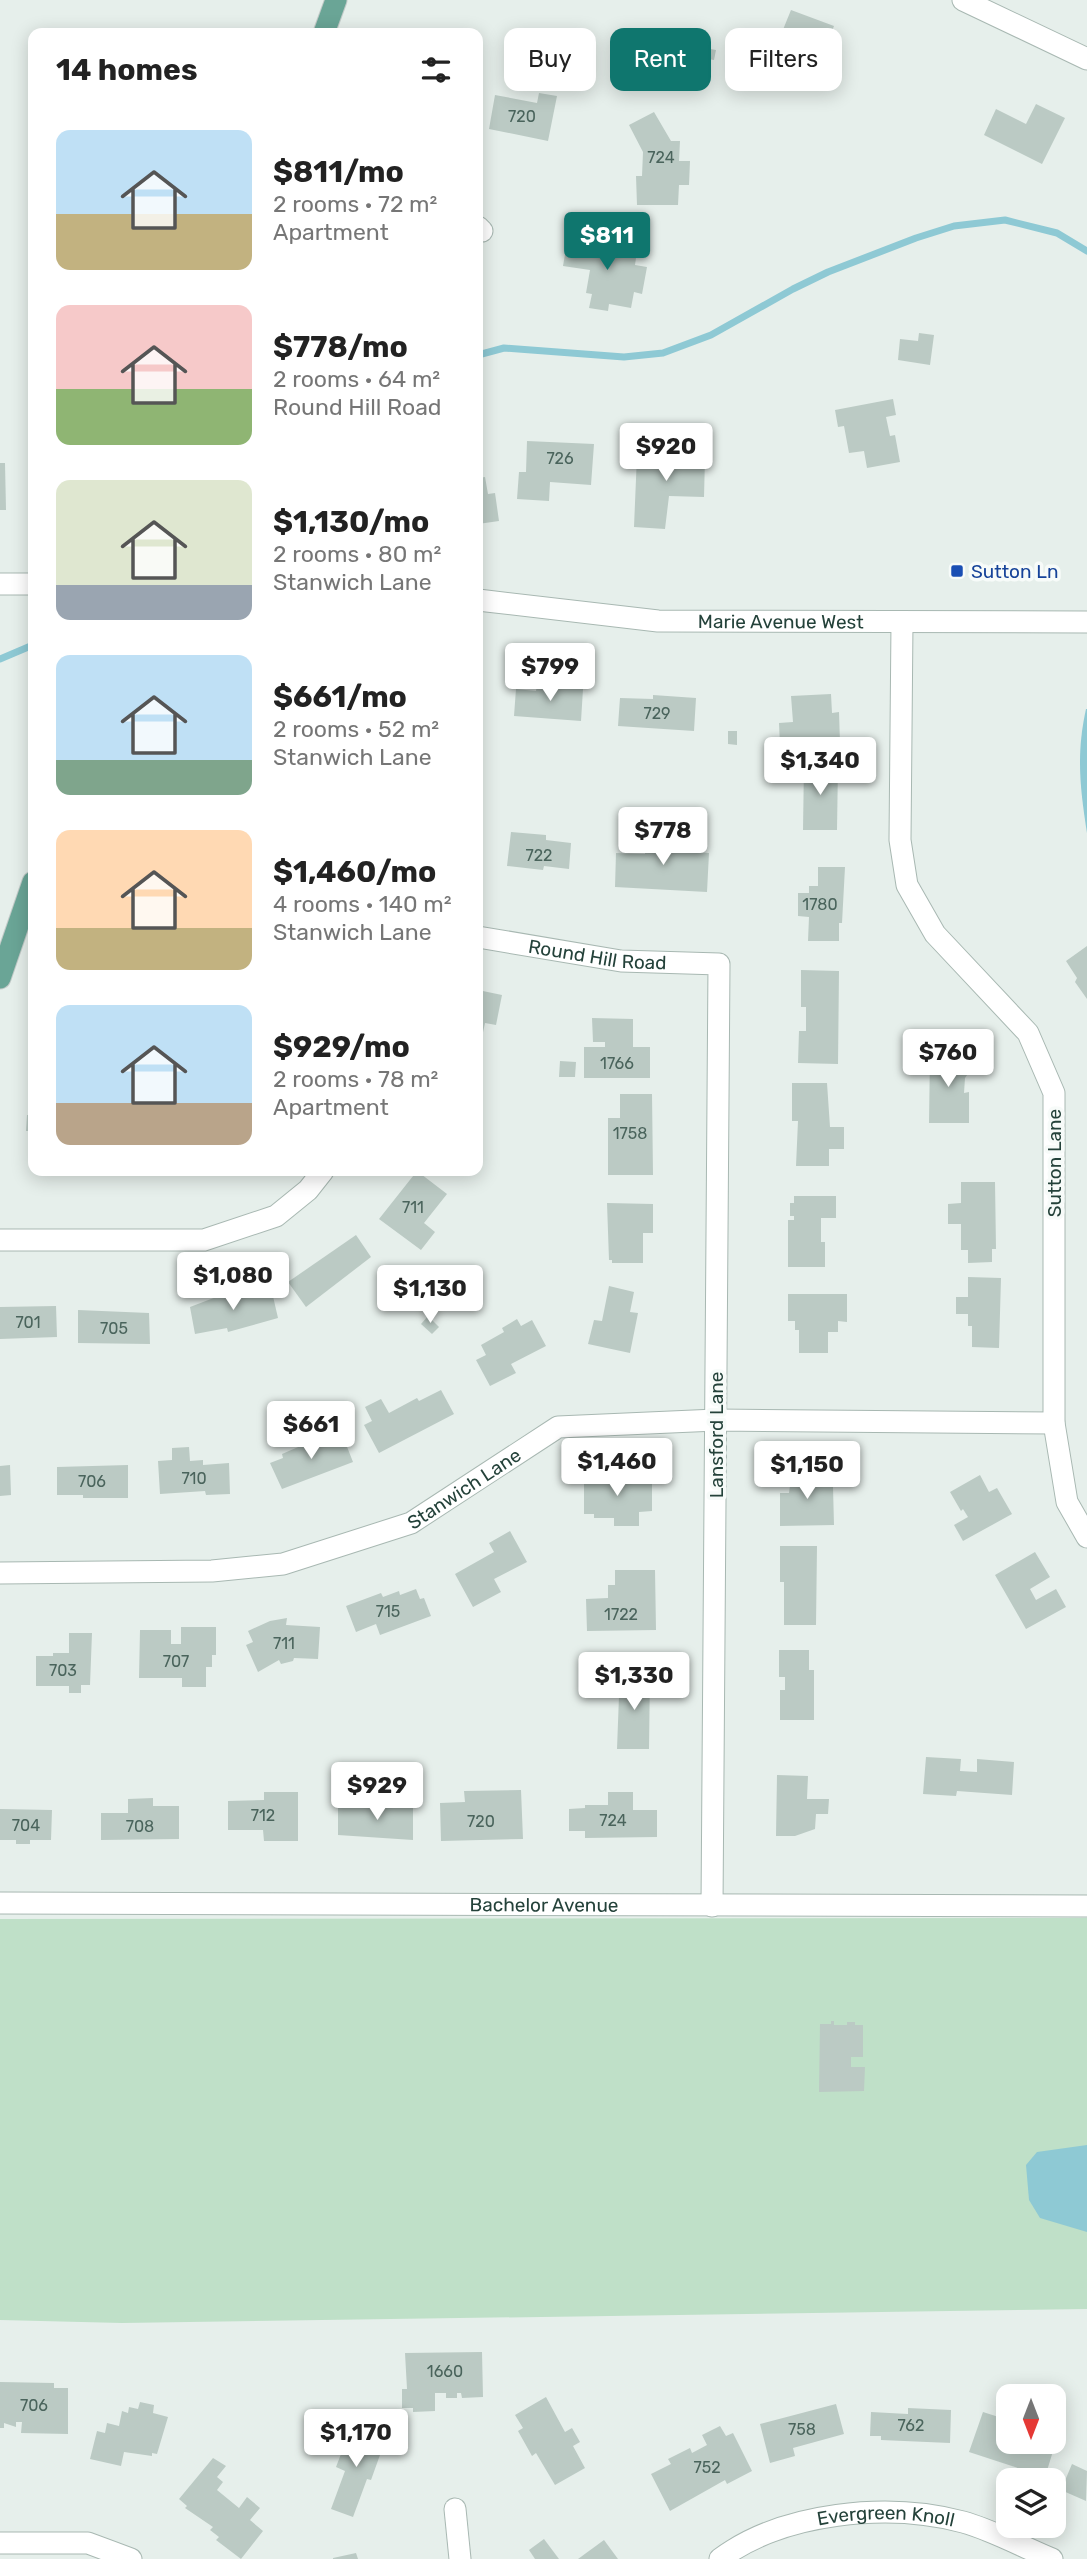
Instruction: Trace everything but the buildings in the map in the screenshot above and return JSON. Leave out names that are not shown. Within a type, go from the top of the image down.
[{"type":"main road","points":[[326,28],[336,0]]},
{"type":"main road","points":[[0,978],[28,897]]},
{"type":"street","points":[[963,0],[1087,59]]},
{"type":"street","points":[[0,584],[28,584]]},
{"type":"street","name":"Marie Avenue West","points":[[483,601],[658,621],[1087,622]]},
{"type":"street","name":"Sutton Lane","points":[[902,622],[900,840],[907,884],[935,934],[1028,1033],[1054,1093],[1055,1423],[1068,1502],[1087,1536]]},
{"type":"street","name":"Round Hill Road","points":[[483,938],[621,961],[719,964]]},
{"type":"street","name":"Lansford Lane","points":[[712,1906],[719,964]]},
{"type":"street","points":[[0,1240],[204,1240],[276,1216],[308,1190],[319,1176]]},
{"type":"street","name":"Stanwich Lane","points":[[0,1573],[212,1571],[283,1564],[411,1523],[558,1427],[716,1420],[1055,1423]]},
{"type":"street","name":"Bachelor Avenue","points":[[0,1903],[1087,1906]]},
{"type":"street","points":[[455,2509],[460,2559]]},
{"type":"street","name":"Evergreen Knoll","points":[[720,2559],[784,2527],[836,2515],[900,2512],[964,2522],[1052,2559]]},
{"type":"street","points":[[0,2543],[88,2543],[131,2559]]},
{"type":"green space","points":[[1087,1918],[1087,2309],[122,2323],[0,2320],[0,1919]]},
{"type":"water","points":[[1087,709],[1087,833],[1080,771]]},
{"type":"water","points":[[1087,2145],[1087,2232],[1040,2218],[1029,2200],[1026,2165],[1037,2152]]},
{"type":"waterway","points":[[483,354],[504,348],[624,357],[663,353],[711,335],[828,272],[954,226],[1005,220],[1057,233],[1087,251]]},
{"type":"waterway","points":[[0,659],[28,647]]},
{"type":"place","name":"Sutton Ln","points":[[957,571]]}]
